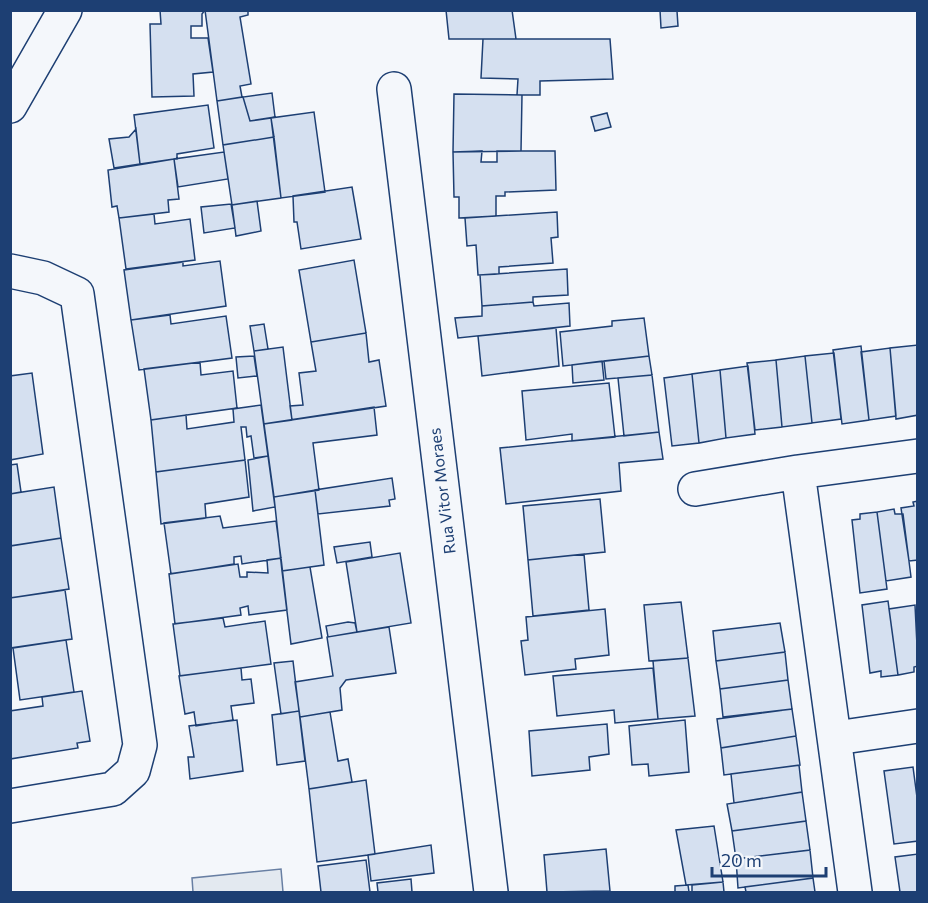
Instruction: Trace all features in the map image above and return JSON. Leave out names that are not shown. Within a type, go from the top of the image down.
[{"type":"street","points":[[10,106],[65,10]]},
{"type":"street","name":"Rua Vitor Moraes","points":[[394,89],[491,892]]},
{"type":"street","points":[[10,272],[43,278],[77,294],[140,745],[133,771],[113,789],[10,806]]},
{"type":"street","points":[[695,489],[798,471],[918,456]]},
{"type":"street","points":[[798,471],[836,738],[855,892]]},
{"type":"street","points":[[836,738],[918,726]]},
{"type":"shaded area","points":[[281,869],[283,892],[193,892],[192,878]]},
{"type":"building","points":[[160,10],[205,10],[202,14],[202,26],[191,26],[191,38],[208,38],[213,72],[193,74],[194,96],[152,97],[150,24],[161,24]]},
{"type":"building","points":[[205,10],[248,10],[248,15],[240,17],[251,84],[240,86],[242,97],[217,101]]},
{"type":"building","points":[[446,10],[512,10],[516,39],[449,39]]},
{"type":"building","points":[[660,10],[691,11],[677,11],[678,26],[661,28]]},
{"type":"building","points":[[483,39],[610,39],[613,79],[540,81],[540,95],[517,95],[518,79],[481,78]]},
{"type":"building","points":[[272,93],[275,117],[250,121],[243,97]]},
{"type":"building","points":[[454,94],[522,95],[521,151],[453,152]]},
{"type":"building","points":[[243,97],[250,121],[271,118],[274,137],[223,145],[217,101]]},
{"type":"building","points":[[208,105],[214,148],[177,154],[177,159],[140,164],[134,115]]},
{"type":"building","points":[[314,112],[325,192],[281,198],[271,118]]},
{"type":"building","points":[[607,113],[611,127],[595,131],[591,117]]},
{"type":"building","points":[[136,129],[140,164],[114,168],[109,139],[129,137]]},
{"type":"building","points":[[274,137],[281,198],[232,205],[223,145]]},
{"type":"building","points":[[482,151],[481,162],[497,162],[497,151],[555,151],[556,190],[505,192],[505,196],[496,196],[496,216],[459,218],[459,197],[454,197],[453,152]]},
{"type":"building","points":[[224,152],[228,179],[178,187],[174,159]]},
{"type":"building","points":[[174,159],[179,199],[168,200],[169,212],[119,218],[117,206],[112,207],[108,170]]},
{"type":"building","points":[[352,187],[361,239],[301,249],[297,222],[294,222],[293,196]]},
{"type":"building","points":[[257,201],[261,231],[236,236],[232,205]]},
{"type":"building","points":[[231,204],[235,228],[204,233],[201,207]]},
{"type":"building","points":[[557,212],[558,237],[551,238],[553,263],[499,267],[499,274],[478,275],[476,245],[467,246],[465,218]]},
{"type":"building","points":[[154,214],[155,224],[190,219],[195,260],[126,269],[119,218]]},
{"type":"building","points":[[354,260],[366,333],[311,342],[299,270]]},
{"type":"building","points":[[220,261],[226,306],[131,320],[124,270],[183,262],[183,266]]},
{"type":"building","points":[[567,269],[568,295],[533,297],[533,302],[482,306],[480,275]]},
{"type":"building","points":[[533,302],[534,306],[569,303],[570,326],[458,338],[455,318],[482,316],[482,306]]},
{"type":"building","points":[[170,315],[171,324],[226,316],[232,358],[139,370],[131,320]]},
{"type":"building","points":[[644,318],[649,356],[563,366],[560,332],[612,326],[612,321]]},
{"type":"building","points":[[264,324],[268,349],[254,351],[250,326]]},
{"type":"building","points":[[556,328],[559,366],[482,376],[478,336]]},
{"type":"building","points":[[366,333],[369,362],[379,360],[386,406],[292,420],[290,406],[303,405],[299,373],[316,371],[311,342]]},
{"type":"building","points":[[918,345],[918,415],[896,419],[890,348]]},
{"type":"building","points":[[861,346],[869,420],[842,424],[833,350]]},
{"type":"building","points":[[283,347],[292,420],[264,424],[254,351]]},
{"type":"building","points":[[890,348],[896,416],[869,420],[861,352]]},
{"type":"building","points":[[834,353],[841,419],[812,423],[805,356]]},
{"type":"building","points":[[254,356],[257,376],[238,378],[236,357]]},
{"type":"building","points":[[649,356],[652,375],[606,379],[604,361]]},
{"type":"building","points":[[805,356],[812,423],[782,427],[776,360]]},
{"type":"building","points":[[776,360],[782,427],[755,430],[747,363]]},
{"type":"building","points":[[602,361],[604,380],[573,383],[572,365]]},
{"type":"building","points":[[200,362],[201,375],[233,371],[237,408],[151,420],[144,369]]},
{"type":"building","points":[[748,366],[755,434],[726,438],[720,370]]},
{"type":"building","points":[[720,370],[726,438],[699,443],[692,374]]},
{"type":"building","points":[[32,373],[43,454],[10,460],[10,376]]},
{"type":"building","points":[[692,374],[699,443],[672,446],[664,378]]},
{"type":"building","points":[[652,375],[659,432],[624,436],[618,378]]},
{"type":"building","points":[[609,383],[615,437],[572,441],[572,434],[526,440],[522,391]]},
{"type":"building","points":[[261,405],[268,456],[254,458],[251,436],[247,437],[246,427],[241,427],[245,460],[156,472],[151,420],[186,415],[187,429],[234,422],[233,409]]},
{"type":"building","points":[[374,407],[377,435],[313,443],[319,490],[274,497],[264,424]]},
{"type":"building","points":[[659,432],[663,459],[619,463],[621,491],[506,504],[500,448]]},
{"type":"building","points":[[268,456],[275,507],[253,511],[248,460]]},
{"type":"building","points":[[245,460],[249,497],[205,504],[206,518],[161,524],[156,472]]},
{"type":"building","points":[[17,464],[21,492],[10,494],[10,465]]},
{"type":"building","points":[[392,478],[395,499],[389,500],[390,506],[318,514],[315,490]]},
{"type":"building","points":[[54,487],[61,538],[10,546],[10,494]]},
{"type":"building","points":[[315,490],[324,565],[282,571],[274,497]]},
{"type":"building","points":[[600,499],[605,552],[528,560],[523,506]]},
{"type":"building","points":[[918,501],[918,560],[909,561],[901,508],[914,506],[913,502]]},
{"type":"building","points":[[894,509],[895,514],[903,514],[911,577],[886,581],[877,512]]},
{"type":"building","points":[[877,512],[887,589],[860,593],[852,520],[860,519],[860,514]]},
{"type":"building","points":[[220,516],[223,528],[276,521],[281,558],[242,564],[241,556],[234,557],[234,564],[171,574],[164,523]]},
{"type":"building","points":[[61,538],[69,589],[10,598],[10,546]]},
{"type":"building","points":[[370,542],[372,557],[337,563],[334,547]]},
{"type":"building","points":[[400,553],[411,623],[357,632],[346,562]]},
{"type":"building","points":[[584,554],[589,610],[533,616],[528,560]]},
{"type":"building","points":[[281,558],[287,610],[249,615],[248,606],[240,608],[241,615],[175,624],[169,574],[238,564],[240,577],[247,577],[247,572],[268,573],[267,560]]},
{"type":"building","points":[[310,567],[322,638],[291,644],[282,571]]},
{"type":"building","points":[[65,590],[72,639],[10,648],[10,598]]},
{"type":"building","points":[[888,601],[898,675],[881,677],[881,671],[870,673],[862,605]]},
{"type":"building","points":[[681,602],[688,658],[649,661],[644,605]]},
{"type":"building","points":[[915,605],[918,666],[914,667],[914,672],[898,675],[889,609]]},
{"type":"building","points":[[605,609],[609,655],[575,659],[576,669],[525,675],[521,641],[528,640],[526,617]]},
{"type":"building","points":[[223,618],[225,627],[265,621],[271,664],[180,676],[173,624]]},
{"type":"building","points":[[355,623],[357,632],[328,637],[326,626]]},
{"type":"building","points":[[780,623],[785,652],[716,661],[713,631]]},
{"type":"building","points":[[389,627],[396,673],[346,680],[340,688],[342,710],[300,717],[295,682],[333,676],[327,637]]},
{"type":"building","points":[[66,640],[74,692],[20,700],[13,648]]},
{"type":"building","points":[[785,652],[788,680],[720,689],[716,661]]},
{"type":"building","points":[[688,658],[695,716],[658,719],[653,661]]},
{"type":"building","points":[[293,661],[299,711],[281,714],[274,663]]},
{"type":"building","points":[[241,668],[242,680],[251,679],[254,703],[231,706],[233,720],[196,726],[194,712],[185,714],[179,676]]},
{"type":"building","points":[[653,668],[658,719],[615,723],[614,710],[557,716],[553,676]]},
{"type":"building","points":[[788,680],[792,709],[723,717],[720,689]]},
{"type":"building","points":[[82,691],[90,741],[77,743],[78,748],[10,759],[10,711],[43,706],[42,697]]},
{"type":"building","points":[[792,709],[796,736],[721,748],[717,719]]},
{"type":"building","points":[[299,711],[305,761],[277,765],[272,715]]},
{"type":"building","points":[[330,712],[338,761],[348,759],[352,782],[309,789],[300,717]]},
{"type":"building","points":[[237,720],[243,771],[190,779],[188,757],[194,757],[189,726]]},
{"type":"building","points":[[685,720],[689,772],[649,776],[648,764],[632,765],[629,726]]},
{"type":"building","points":[[607,724],[609,754],[589,757],[590,770],[532,776],[529,731]]},
{"type":"building","points":[[796,736],[800,765],[724,775],[721,748]]},
{"type":"building","points":[[799,765],[802,792],[734,803],[731,774]]},
{"type":"building","points":[[913,767],[918,805],[918,841],[894,844],[884,771]]},
{"type":"building","points":[[366,780],[375,854],[317,862],[309,789]]},
{"type":"building","points":[[802,792],[806,821],[732,831],[727,804]]},
{"type":"building","points":[[806,821],[810,850],[736,859],[732,831]]},
{"type":"building","points":[[714,826],[723,882],[686,885],[676,830]]},
{"type":"building","points":[[431,845],[434,873],[371,881],[368,855]]},
{"type":"building","points":[[606,849],[610,891],[547,892],[544,855]]},
{"type":"building","points":[[810,850],[813,878],[738,888],[736,859]]},
{"type":"building","points":[[918,854],[918,892],[900,892],[895,857]]},
{"type":"building","points":[[366,860],[370,892],[321,892],[318,866]]},
{"type":"building","points":[[813,878],[815,892],[746,892],[745,887]]},
{"type":"building","points":[[411,879],[412,892],[378,892],[377,883]]},
{"type":"building","points":[[723,882],[724,892],[692,892],[692,885]]},
{"type":"building","points":[[688,885],[689,892],[675,892],[675,886]]}]
